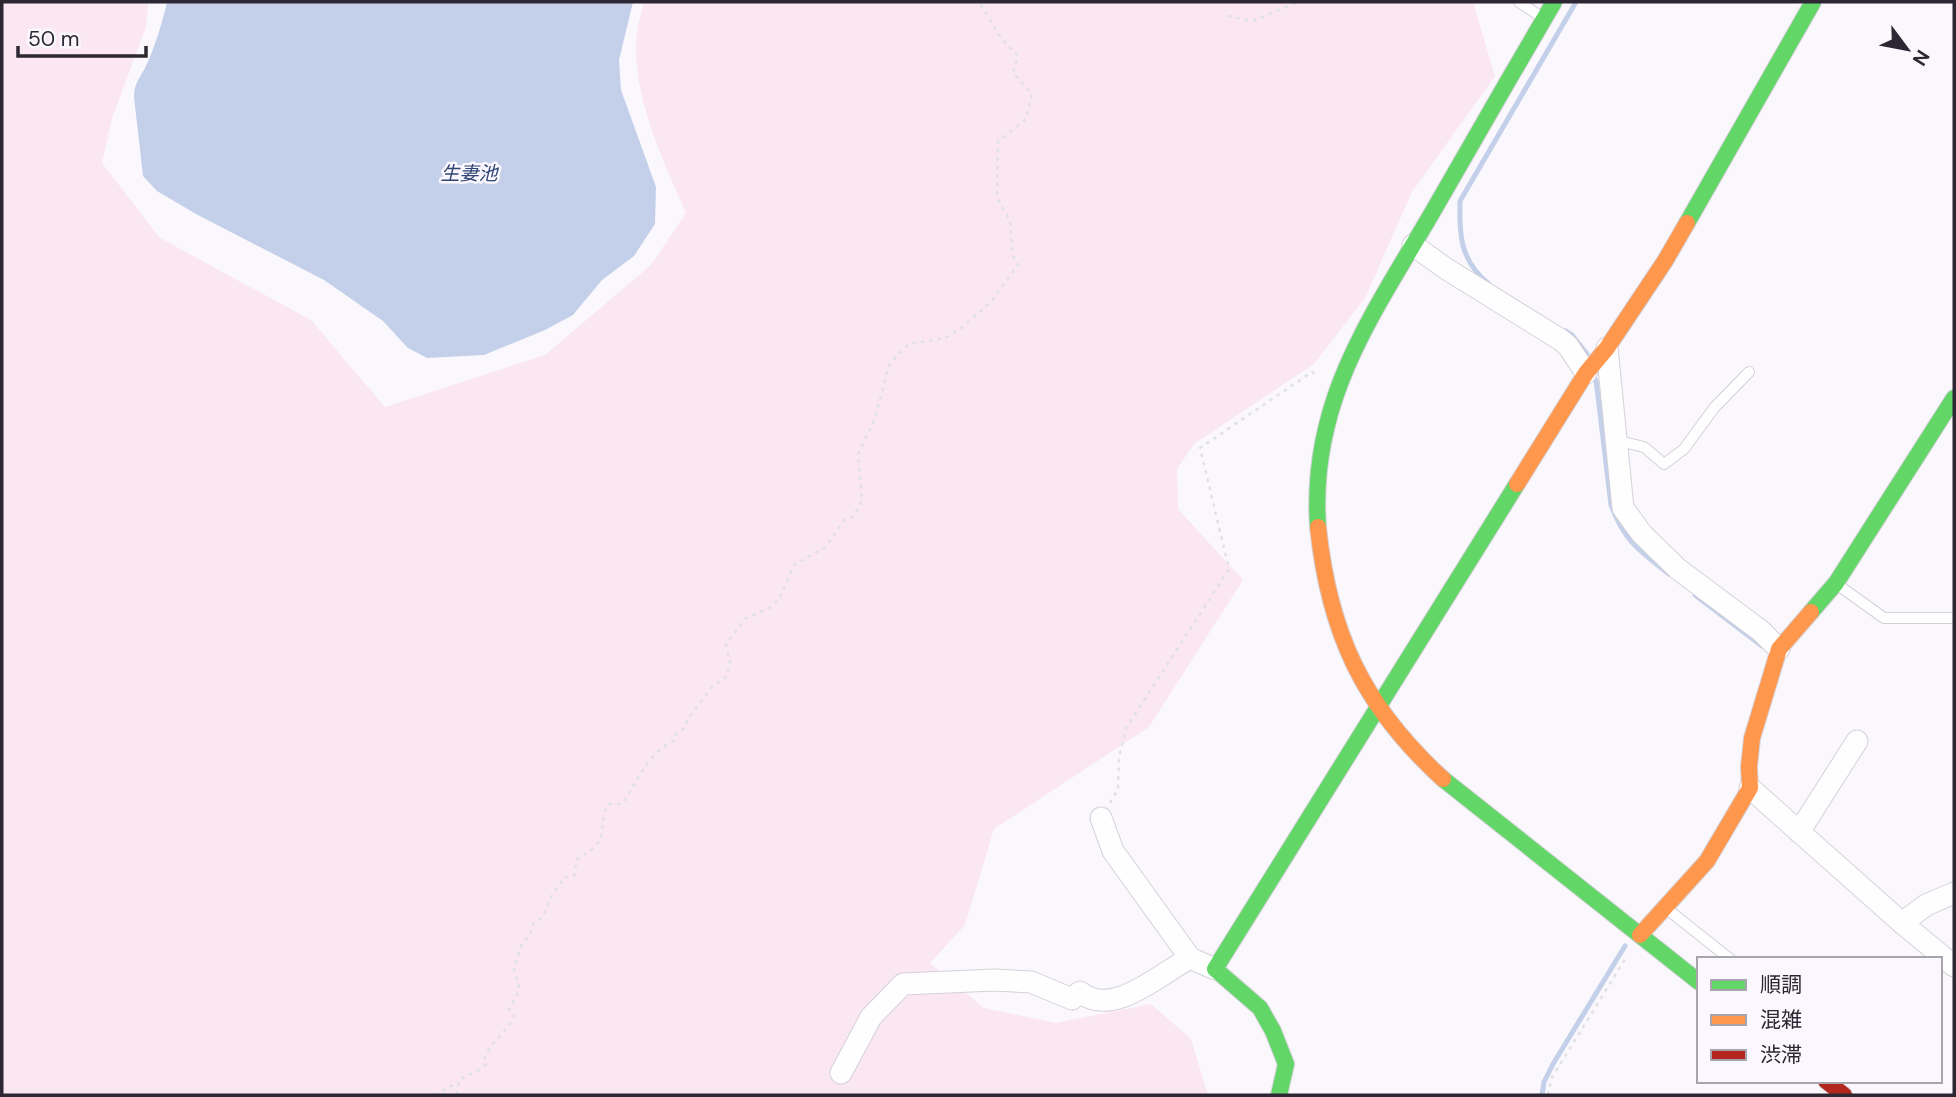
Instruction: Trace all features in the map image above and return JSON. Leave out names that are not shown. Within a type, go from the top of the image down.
[{"type":"street","points":[[1554,2],[1380,298],[1338,385],[1323,440],[1316,495],[1318,546],[1334,618],[1354,666],[1398,735],[1456,792],[1697,980]]},
{"type":"street","points":[[1215,969],[1586,373],[1607,348],[1665,261],[1813,2]]},
{"type":"street","points":[[1413,244],[1445,268],[1561,340],[1586,373]]},
{"type":"street","points":[[1607,348],[1623,508],[1642,534],[1678,569],[1761,631],[1779,649]]},
{"type":"street","points":[[1640,935],[1707,861],[1749,788],[1752,738],[1779,649],[1836,583],[1954,398]]},
{"type":"street","points":[[1799,832],[1857,741]]},
{"type":"street","points":[[1749,788],[1954,966]]},
{"type":"street","points":[[1101,818],[1113,851],[1190,958],[1215,969],[1261,1008],[1286,1064],[1279,1095]]},
{"type":"street","points":[[1902,923],[1926,905],[1954,893]]},
{"type":"street","points":[[841,1073],[871,1017],[903,984],[994,979],[1031,982],[1072,999],[1075,987],[1088,999],[1111,1001],[1129,995],[1190,958]]},
{"type":"street","points":[[1829,1083],[1844,1095]]},
{"type":"lane","points":[[1519,2],[1544,19]]},
{"type":"lane","points":[[1615,440],[1644,447],[1664,464],[1684,449],[1714,408],[1749,372]]},
{"type":"lane","points":[[1836,583],[1884,618],[1954,618]]},
{"type":"lane","points":[[1665,907],[1728,957]]},
{"type":"path","points":[[435,1095],[458,1083],[464,1075],[477,1074],[486,1064],[484,1060],[488,1049],[506,1032],[514,1016],[509,1009],[519,986],[514,970],[521,946],[531,932],[532,925],[544,916],[546,906],[558,886],[565,877],[574,876],[577,859],[597,844],[602,835],[602,813],[609,804],[622,804],[649,760],[659,748],[673,741],[674,736],[685,728],[687,720],[712,687],[727,676],[730,663],[726,644],[745,619],[769,608],[779,599],[794,565],[826,547],[844,520],[854,516],[862,500],[858,454],[874,421],[890,363],[909,344],[945,338],[960,329],[990,303],[1018,265],[1013,256],[1010,220],[997,198],[998,142],[1026,119],[1032,94],[1013,73],[1018,56],[1002,39],[979,2]]},
{"type":"path","points":[[1228,16],[1253,21],[1298,2]]},
{"type":"path","points":[[1101,818],[1118,789],[1119,758],[1126,729],[1229,569],[1200,448],[1312,372],[1319,378]]},
{"type":"path","points":[[1548,1095],[1551,1079],[1640,935]]},
{"type":"path","points":[[457,1095],[458,1083]]},
{"type":"shaded area","points":[[2,2],[148,2],[146,27],[112,118],[102,163],[160,238],[311,320],[385,407],[545,355],[651,265],[686,213],[650,125],[638,79],[637,33],[644,2],[1473,2],[1495,76],[1412,192],[1365,298],[1314,364],[1194,444],[1177,469],[1178,509],[1243,580],[1149,727],[994,829],[965,925],[930,963],[984,1008],[1056,1023],[1151,1004],[1191,1039],[1208,1095],[2,1095]]},
{"type":"water","name":"生妻池","points":[[167,2],[633,2],[619,60],[621,90],[656,187],[655,224],[634,256],[602,280],[573,315],[545,330],[484,355],[427,358],[408,348],[383,321],[324,280],[196,214],[157,191],[143,176],[134,92],[161,27]]},
{"type":"waterway","points":[[1489,284],[1472,266],[1463,246],[1460,201],[1576,2]]},
{"type":"waterway","points":[[1566,331],[1587,354]]},
{"type":"waterway","points":[[1596,380],[1611,505],[1628,537],[1669,574]]},
{"type":"waterway","points":[[1695,595],[1762,646]]},
{"type":"waterway","points":[[1542,1095],[1544,1082],[1553,1064],[1625,946]]},
{"type":"traffic: fast","points":[[1318,527],[1318,482],[1324,439],[1334,399],[1349,361],[1367,324],[1554,2]]},
{"type":"traffic: fast","points":[[1687,223],[1813,2]]},
{"type":"traffic: fast","points":[[1811,612],[1836,583],[1954,398]]},
{"type":"traffic: fast","points":[[1279,1095],[1286,1064],[1273,1031],[1260,1008],[1215,969],[1517,484]]},
{"type":"traffic: fast","points":[[1443,779],[1697,980]]},
{"type":"traffic: slow","points":[[1517,484],[1586,373],[1607,348],[1687,223]]},
{"type":"traffic: slow","points":[[1318,527],[1331,601],[1341,634],[1355,665],[1391,724],[1443,779]]},
{"type":"traffic: slow","points":[[1640,935],[1707,861],[1750,788],[1752,738],[1779,649],[1811,612]]},
{"type":"traffic: jam","points":[[1829,1083],[1844,1095]]}]
